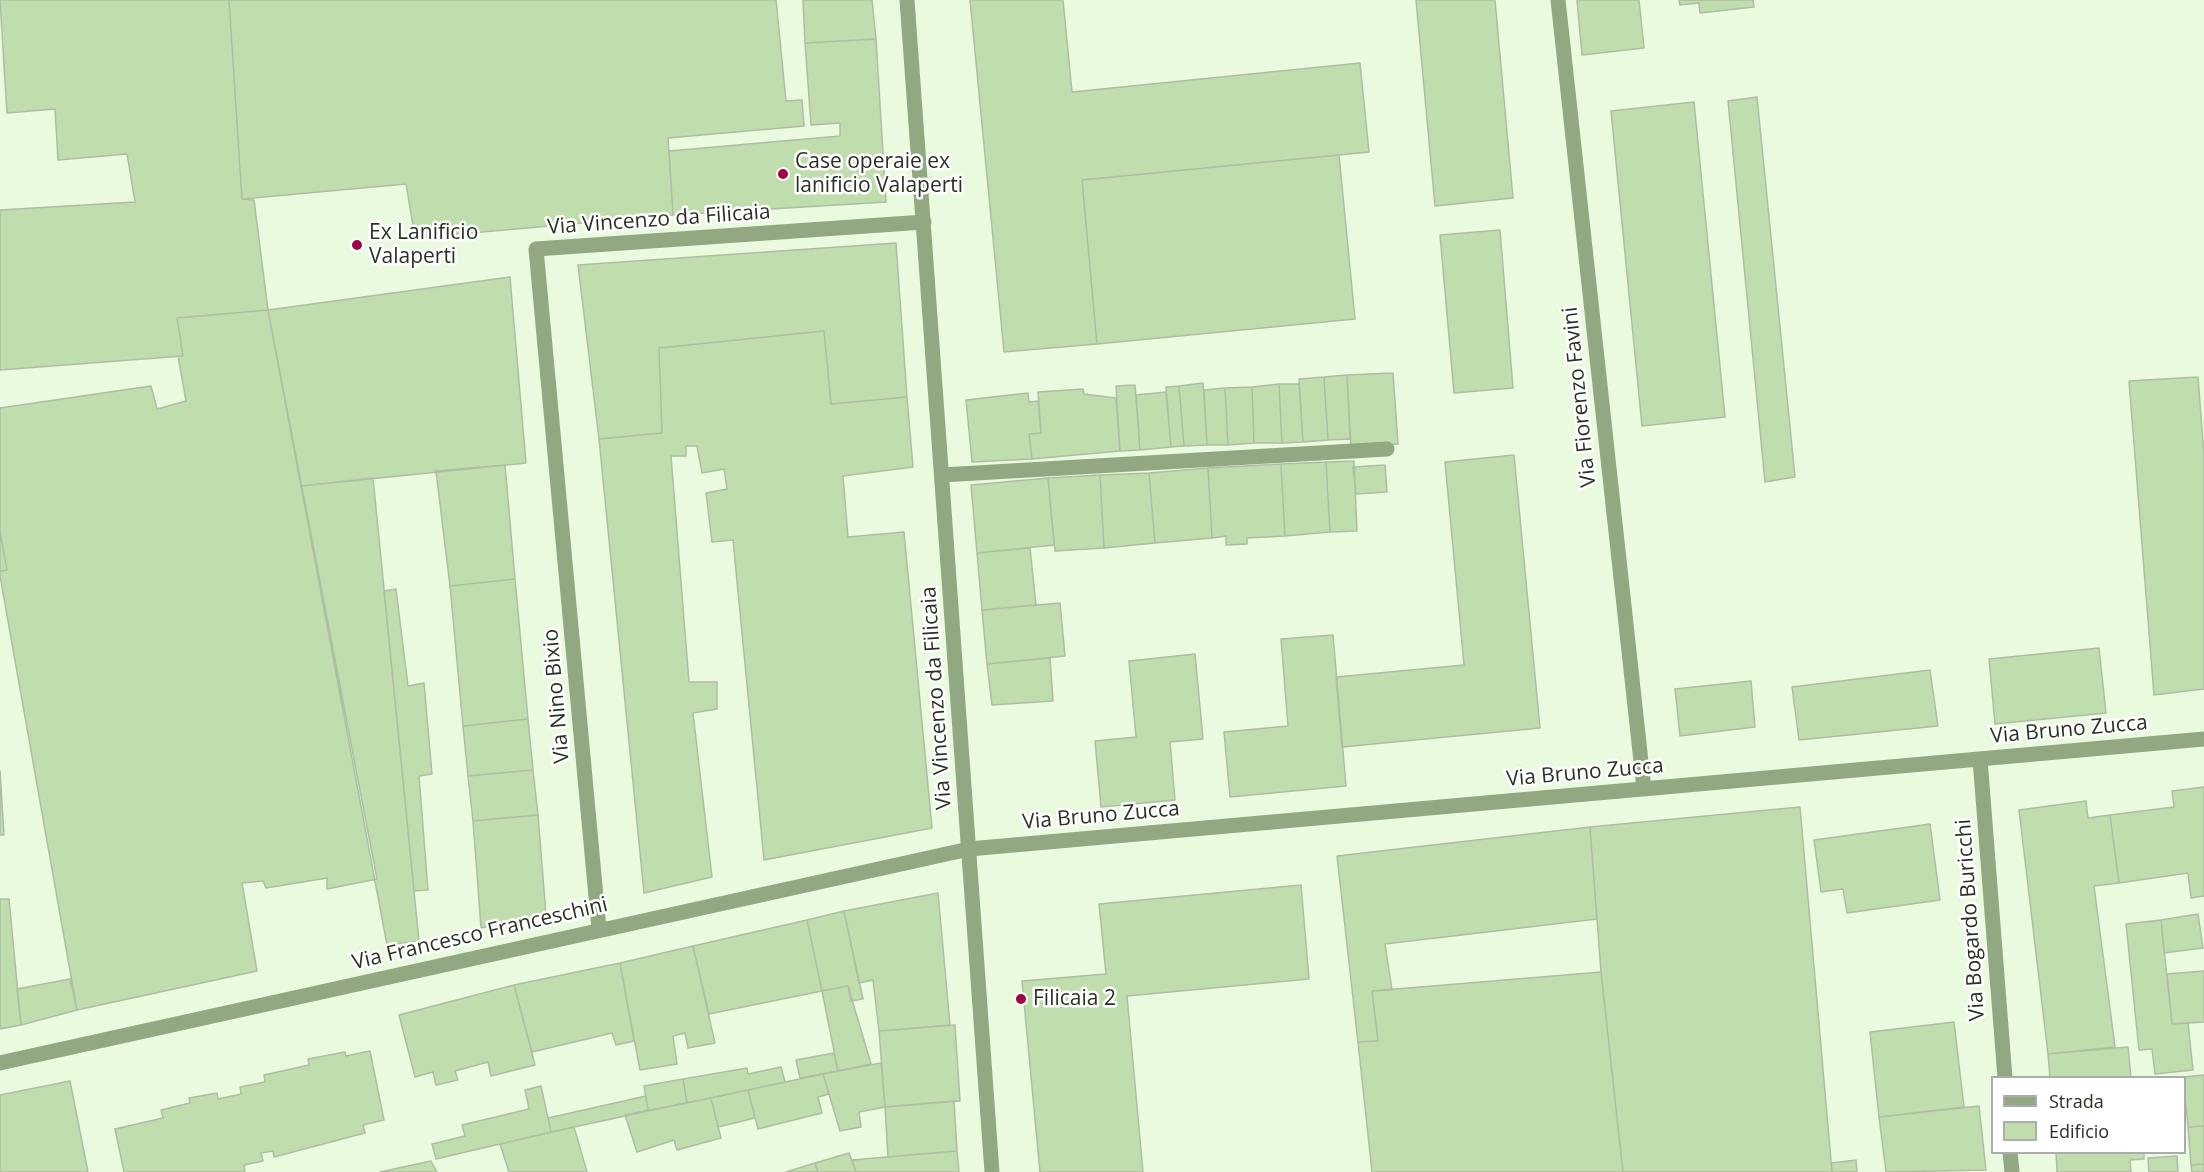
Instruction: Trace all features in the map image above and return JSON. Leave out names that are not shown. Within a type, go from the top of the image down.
[{"type":"street","name":"Via Vincenzo da Filicaia","points":[[907,0],[992,1172]]},
{"type":"street","name":"Via Fiorenzo Favini","points":[[1558,0],[1644,789]]},
{"type":"street","name":"Via Vincenzo da Filicaia","points":[[556,460],[536,249],[924,222]]},
{"type":"street","points":[[942,475],[1387,449]]},
{"type":"street","name":"Via Nino Bixio","points":[[556,460],[599,929]]},
{"type":"street","name":"Via Bruno Zucca","points":[[969,849],[2204,739]]},
{"type":"street","name":"Via Bogardo Buricchi","points":[[1980,759],[2004,1076]]},
{"type":"street","name":"Via Francesco Franceschini","points":[[0,1063],[969,849]]},
{"type":"street","points":[[2010,1154],[2012,1172]]},
{"type":"building","points":[[0,0],[229,0],[242,199],[254,200],[268,310],[177,318],[183,356],[0,370],[0,210],[135,202],[127,154],[58,160],[55,109],[7,113]]},
{"type":"building","points":[[229,0],[776,0],[786,101],[802,100],[804,126],[668,138],[673,215],[415,238],[406,184],[242,199]]},
{"type":"building","points":[[803,0],[872,0],[876,39],[805,43]]},
{"type":"building","points":[[970,0],[1063,0],[1072,92],[1360,63],[1369,152],[1082,180],[1097,344],[1004,352]]},
{"type":"building","points":[[1416,0],[1495,0],[1513,198],[1435,206]]},
{"type":"building","points":[[1577,0],[1639,0],[1644,48],[1582,55]]},
{"type":"building","points":[[1679,0],[1753,0],[1754,7],[1700,13],[1699,3],[1680,5]]},
{"type":"building","points":[[876,39],[886,202],[673,215],[669,151],[840,136],[840,123],[811,125],[805,43]]},
{"type":"building","points":[[1757,97],[1795,477],[1765,482],[1728,101]]},
{"type":"building","points":[[1694,102],[1725,417],[1642,426],[1611,111]]},
{"type":"building","points":[[1339,155],[1355,319],[1097,344],[1082,180]]},
{"type":"building","points":[[1500,230],[1513,388],[1454,393],[1440,235]]},
{"type":"building","points":[[896,243],[907,397],[831,404],[824,331],[659,348],[662,433],[599,439],[578,265]]},
{"type":"building","points":[[510,277],[526,463],[301,486],[268,310]]},
{"type":"building","points":[[268,310],[377,879],[327,889],[327,878],[266,888],[263,881],[242,883],[257,971],[77,1010],[0,576],[0,571],[7,570],[0,532],[0,408],[151,386],[157,409],[186,401],[178,356],[183,356],[177,318]]},
{"type":"building","points":[[824,331],[831,404],[907,397],[913,467],[843,476],[848,537],[904,532],[932,828],[764,860],[733,540],[712,542],[706,493],[727,489],[724,469],[702,473],[697,446],[686,446],[686,456],[671,456],[689,682],[717,682],[717,709],[693,713],[712,877],[644,893],[599,439],[662,433],[659,348]]},
{"type":"building","points":[[1393,373],[1398,444],[1351,447],[1347,375]]},
{"type":"building","points":[[1347,375],[1350,439],[1328,440],[1324,377]]},
{"type":"building","points":[[1324,377],[1328,440],[1303,442],[1299,379]]},
{"type":"building","points":[[2198,377],[2204,455],[2204,689],[2154,695],[2129,381]]},
{"type":"building","points":[[1203,383],[1207,445],[1184,446],[1179,386]]},
{"type":"building","points":[[1279,384],[1282,443],[1254,443],[1252,387]]},
{"type":"building","points":[[1279,384],[1299,384],[1303,442],[1282,443]]},
{"type":"building","points":[[1135,385],[1140,450],[1120,451],[1116,386]]},
{"type":"building","points":[[1179,386],[1184,446],[1171,447],[1166,387]]},
{"type":"building","points":[[1252,387],[1254,443],[1228,445],[1225,388]]},
{"type":"building","points":[[1225,388],[1228,445],[1207,445],[1204,390]]},
{"type":"building","points":[[1083,389],[1084,394],[1116,398],[1120,451],[1032,459],[1029,434],[1041,433],[1038,392]]},
{"type":"building","points":[[1166,392],[1171,447],[1140,450],[1136,395]]},
{"type":"building","points":[[1028,393],[1029,402],[1038,401],[1041,433],[1029,434],[1032,459],[972,462],[966,400]]},
{"type":"building","points":[[1514,455],[1540,728],[1342,747],[1336,677],[1464,665],[1445,462]]},
{"type":"building","points":[[1354,461],[1357,531],[1330,532],[1326,462]]},
{"type":"building","points":[[1326,462],[1330,532],[1285,536],[1281,464]]},
{"type":"building","points":[[1281,464],[1285,536],[1247,538],[1247,544],[1226,545],[1226,536],[1212,538],[1208,468]]},
{"type":"building","points":[[505,465],[515,579],[450,586],[436,471]]},
{"type":"building","points":[[1385,465],[1387,492],[1356,494],[1353,467]]},
{"type":"building","points":[[1208,468],[1212,538],[1155,543],[1149,473]]},
{"type":"building","points":[[1149,473],[1155,543],[1104,548],[1100,475]]},
{"type":"building","points":[[1100,475],[1104,548],[1055,551],[1048,478]]},
{"type":"building","points":[[373,478],[419,941],[387,945],[301,486]]},
{"type":"building","points":[[1048,478],[1054,545],[977,553],[971,485]]},
{"type":"building","points":[[0,532],[7,570],[0,571]]},
{"type":"building","points":[[1030,548],[1036,605],[982,610],[977,553]]},
{"type":"building","points":[[515,579],[528,719],[463,726],[450,586]]},
{"type":"building","points":[[396,589],[408,686],[424,683],[432,774],[419,776],[428,890],[414,891],[384,591]]},
{"type":"building","points":[[1060,603],[1065,656],[987,664],[982,610]]},
{"type":"building","points":[[1333,635],[1346,786],[1230,797],[1224,732],[1288,726],[1281,639]]},
{"type":"building","points":[[2099,648],[2106,713],[1995,724],[1989,659]]},
{"type":"building","points":[[1195,654],[1203,739],[1170,742],[1175,800],[1101,807],[1095,741],[1136,737],[1129,661]]},
{"type":"building","points":[[1050,658],[1053,701],[992,705],[987,664]]},
{"type":"building","points":[[1930,670],[1938,726],[1799,740],[1792,687]]},
{"type":"building","points":[[1751,681],[1755,727],[1680,736],[1675,689]]},
{"type":"building","points":[[528,719],[533,770],[468,776],[463,726]]},
{"type":"building","points":[[533,770],[538,815],[473,821],[468,776]]},
{"type":"building","points":[[0,771],[4,835],[0,835]]},
{"type":"building","points":[[2204,787],[2204,896],[2191,898],[2188,873],[2119,883],[2110,815],[2174,807],[2172,791]]},
{"type":"building","points":[[2086,801],[2088,818],[2110,815],[2119,883],[2094,886],[2115,1047],[2048,1054],[2019,810]]},
{"type":"building","points":[[1800,807],[1832,1172],[1623,1172],[1601,972],[1590,827]]},
{"type":"building","points":[[538,815],[546,915],[481,928],[473,821]]},
{"type":"building","points":[[1930,824],[1940,900],[1847,913],[1843,889],[1821,892],[1814,840]]},
{"type":"building","points":[[1590,827],[1597,919],[1385,944],[1392,990],[1372,991],[1378,1041],[1358,1042],[1337,856]]},
{"type":"building","points":[[1301,885],[1309,979],[1127,996],[1143,1172],[1040,1172],[1022,981],[1106,974],[1099,904]]},
{"type":"building","points":[[938,893],[950,1025],[879,1031],[873,980],[859,983],[844,911]]},
{"type":"building","points":[[0,899],[9,899],[21,1025],[0,1029]]},
{"type":"building","points":[[844,911],[863,999],[851,1001],[848,986],[822,991],[807,920]]},
{"type":"building","points":[[2198,914],[2203,948],[2164,953],[2161,920]]},
{"type":"building","points":[[807,920],[822,991],[709,1014],[693,946]]},
{"type":"building","points":[[2161,920],[2172,1024],[2188,1023],[2193,1070],[2155,1074],[2152,1049],[2139,1050],[2126,924]]},
{"type":"building","points":[[693,946],[715,1043],[688,1048],[685,1033],[673,1036],[677,1064],[640,1070],[620,963]]},
{"type":"building","points":[[620,963],[634,1041],[616,1045],[612,1033],[532,1052],[514,985]]},
{"type":"building","points":[[2204,971],[2204,1022],[2172,1024],[2167,974]]},
{"type":"building","points":[[1601,972],[1623,1172],[1372,1172],[1358,1042],[1378,1041],[1372,991]]},
{"type":"building","points":[[70,979],[77,1010],[21,1025],[17,989]]},
{"type":"building","points":[[514,985],[535,1065],[491,1076],[488,1062],[455,1071],[458,1080],[436,1085],[433,1072],[415,1077],[399,1015]]},
{"type":"building","points":[[848,986],[871,1064],[838,1071],[822,991]]},
{"type":"building","points":[[1954,1022],[1964,1107],[1879,1117],[1870,1032]]},
{"type":"building","points":[[955,1025],[960,1101],[885,1107],[879,1031]]},
{"type":"building","points":[[2128,1047],[2131,1076],[2050,1076],[2048,1054]]},
{"type":"building","points":[[370,1051],[384,1120],[363,1125],[365,1133],[274,1157],[273,1151],[261,1153],[263,1161],[244,1165],[245,1171],[242,1172],[124,1172],[115,1129],[163,1118],[161,1110],[190,1103],[189,1098],[217,1093],[218,1099],[241,1094],[240,1087],[265,1082],[264,1075],[309,1065],[308,1059],[345,1052],[346,1056]]},
{"type":"building","points":[[834,1053],[838,1071],[800,1078],[796,1060]]},
{"type":"building","points":[[881,1063],[885,1107],[859,1112],[861,1127],[840,1131],[823,1074]]},
{"type":"building","points":[[781,1067],[785,1082],[687,1103],[683,1079],[747,1068],[748,1074]]},
{"type":"building","points":[[823,1074],[829,1094],[818,1097],[822,1113],[758,1129],[748,1090]]},
{"type":"building","points":[[2204,1075],[2204,1126],[2188,1127],[2186,1077]]},
{"type":"building","points":[[683,1079],[687,1103],[648,1111],[644,1086]]},
{"type":"building","points":[[70,1081],[88,1172],[0,1172],[0,1095]]},
{"type":"building","points":[[541,1086],[551,1132],[436,1159],[432,1144],[465,1136],[462,1125],[529,1109],[525,1090]]},
{"type":"building","points":[[748,1090],[755,1118],[718,1127],[711,1098]]},
{"type":"building","points":[[646,1096],[648,1111],[551,1132],[548,1118]]},
{"type":"building","points":[[711,1098],[721,1138],[677,1150],[674,1140],[637,1152],[625,1115]]},
{"type":"building","points":[[954,1101],[957,1151],[888,1157],[885,1107]]},
{"type":"building","points":[[1979,1106],[1986,1170],[1886,1172],[1879,1117]]},
{"type":"building","points":[[2204,1126],[2204,1164],[2191,1165],[2188,1127]]},
{"type":"building","points":[[574,1127],[587,1172],[509,1172],[500,1144]]},
{"type":"building","points":[[957,1151],[959,1172],[856,1172],[852,1160]]},
{"type":"building","points":[[849,1153],[856,1172],[818,1172],[815,1163]]},
{"type":"building","points":[[2056,1154],[2144,1154],[2144,1159],[2130,1160],[2131,1172],[2057,1172]]},
{"type":"building","points":[[2177,1156],[2178,1172],[2149,1172],[2148,1158]]},
{"type":"building","points":[[1856,1160],[1857,1172],[1832,1172],[1831,1163]]},
{"type":"building","points":[[431,1161],[437,1172],[380,1172]]},
{"type":"building","points":[[815,1163],[818,1172],[786,1172]]},
{"type":"building","points":[[2204,1164],[2204,1172],[2192,1172],[2191,1165]]},
{"type":"place","name":"Case operaie ex lanificio Valaperti","points":[[783,174]]},
{"type":"place","name":"Ex Lanificio Valaperti","points":[[357,245]]},
{"type":"place","name":"Filicaia 2","points":[[1021,999]]}]
